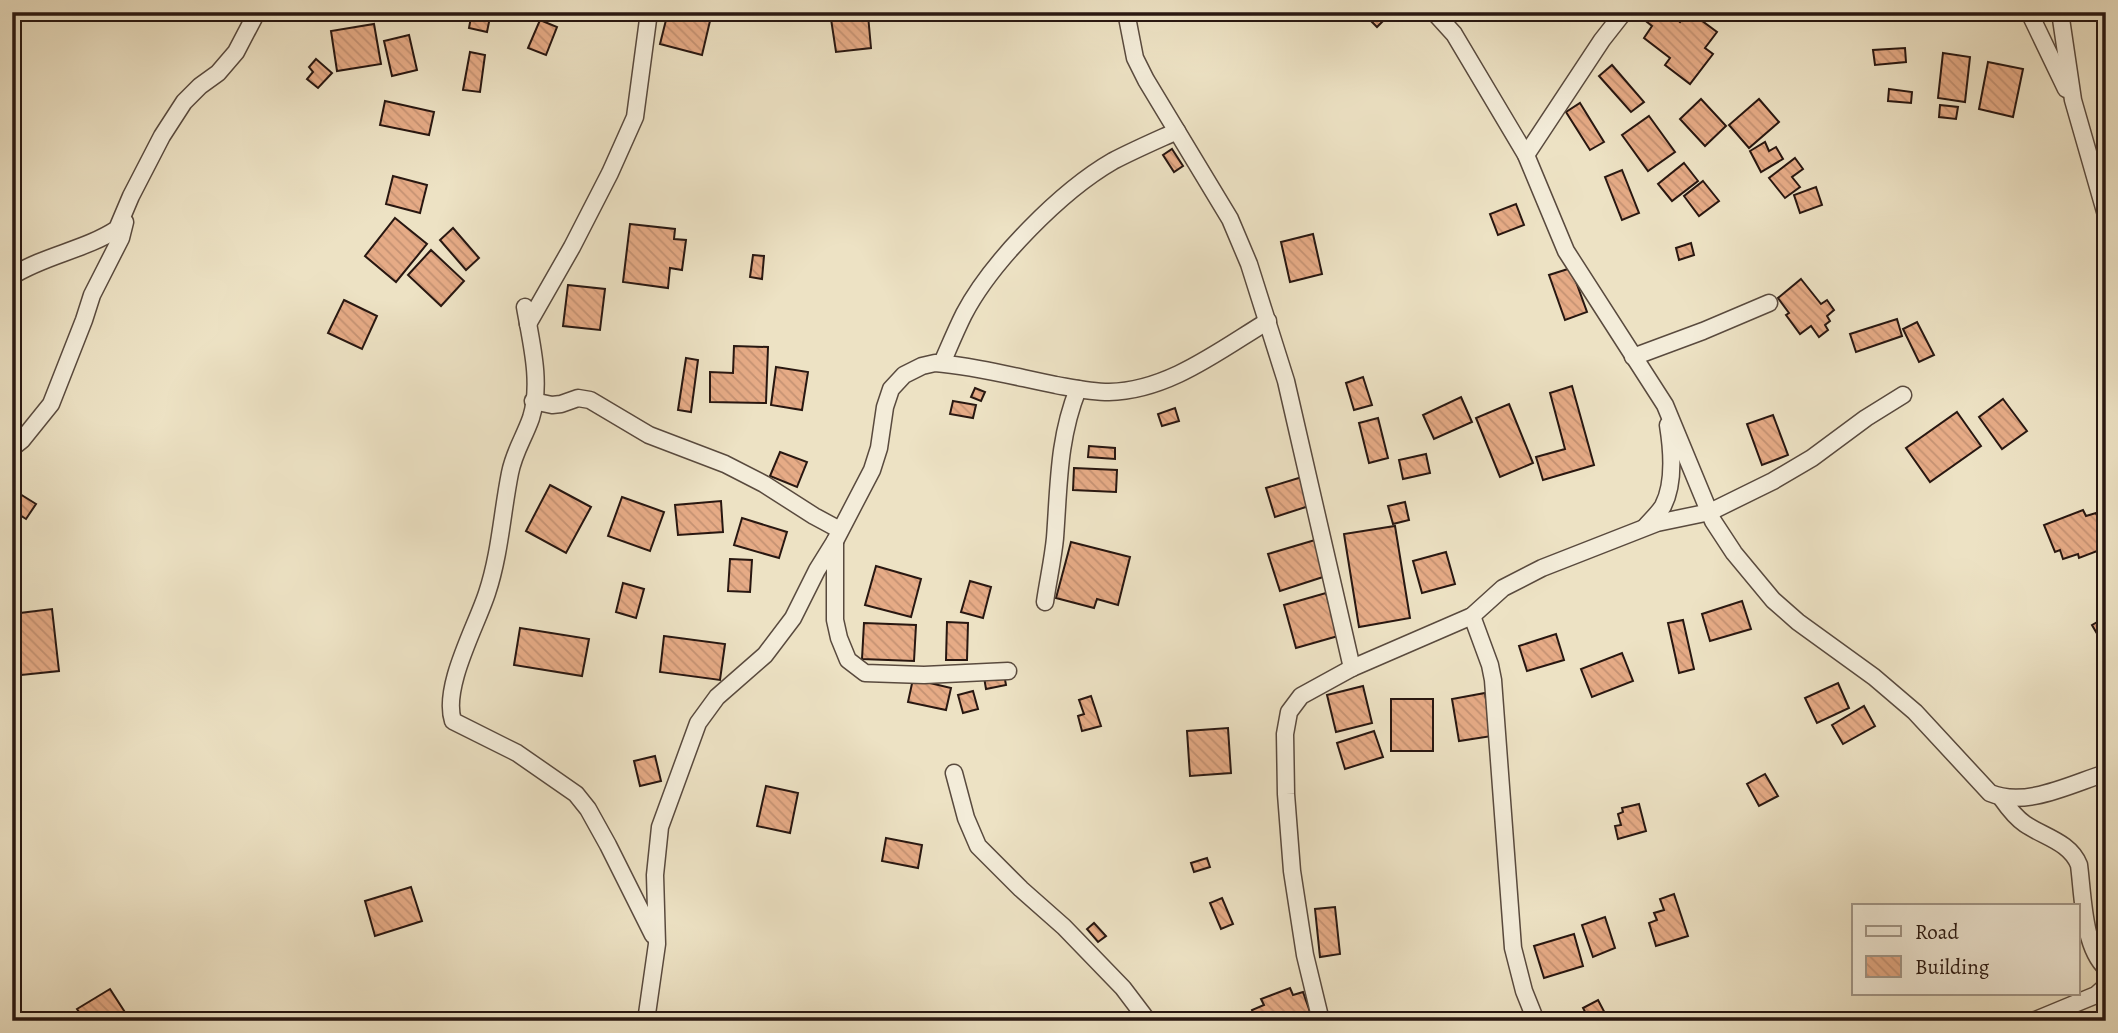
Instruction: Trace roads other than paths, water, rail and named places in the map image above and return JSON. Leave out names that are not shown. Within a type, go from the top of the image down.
[{"type":"street","points":[[12,276],[33,264],[117,229],[162,136],[184,102],[218,73],[236,52],[257,12]]},
{"type":"street","points":[[528,324],[572,247],[635,117],[649,12]]},
{"type":"street","points":[[1126,12],[1135,58],[1230,219],[1249,264],[1286,381],[1352,668]]},
{"type":"street","points":[[1434,12],[1454,34],[1526,155],[1566,251],[1665,405],[1713,521],[1773,600],[1915,712],[1990,793],[2002,799],[2034,797],[2106,773]]},
{"type":"street","points":[[1526,155],[1602,40],[1624,12]]},
{"type":"street","points":[[2029,12],[2058,75],[2073,100]]},
{"type":"street","points":[[2060,12],[2073,100],[2106,215]]},
{"type":"street","points":[[942,363],[964,313],[1016,242],[1085,180],[1112,162],[1177,131]]},
{"type":"street","points":[[12,448],[22,440],[51,404],[92,295],[121,238],[131,196]]},
{"type":"street","points":[[1633,356],[1703,331],[1769,303]]},
{"type":"street","points":[[525,307],[533,352],[531,417],[513,455],[499,547],[487,594],[466,645],[450,710],[453,720],[517,753],[576,794],[588,809],[608,845],[657,944]]},
{"type":"street","points":[[646,1021],[657,944],[655,875],[660,827],[698,723],[718,697],[765,655],[793,618],[872,470],[891,389],[904,375],[922,366],[942,363],[1078,389],[1109,392],[1138,388],[1165,380],[1193,367],[1268,321]]},
{"type":"street","points":[[1045,602],[1064,433],[1078,389]]},
{"type":"street","points":[[1321,1021],[1305,955],[1292,871],[1286,794],[1284,734],[1289,712],[1301,696],[1352,668],[1472,616],[1503,588],[1542,568],[1657,523],[1710,512],[1794,469],[1903,395]]},
{"type":"street","points":[[533,401],[552,405],[579,398],[590,400],[649,435],[725,464],[764,484],[814,516],[838,536]]},
{"type":"street","points":[[1643,529],[1662,507],[1668,490],[1671,441],[1665,405]]},
{"type":"street","points":[[838,536],[835,620],[848,660],[865,673],[924,675],[1008,671]]},
{"type":"street","points":[[1472,616],[1493,680],[1513,948],[1524,991],[1536,1021]]},
{"type":"street","points":[[954,773],[966,818],[978,846],[1123,988],[1148,1021]]},
{"type":"street","points":[[2002,799],[2011,813],[2026,825],[2075,855],[2079,865],[2090,941],[2096,959],[2106,968]]},
{"type":"street","points":[[2033,1021],[2096,995],[2106,986]]}]
